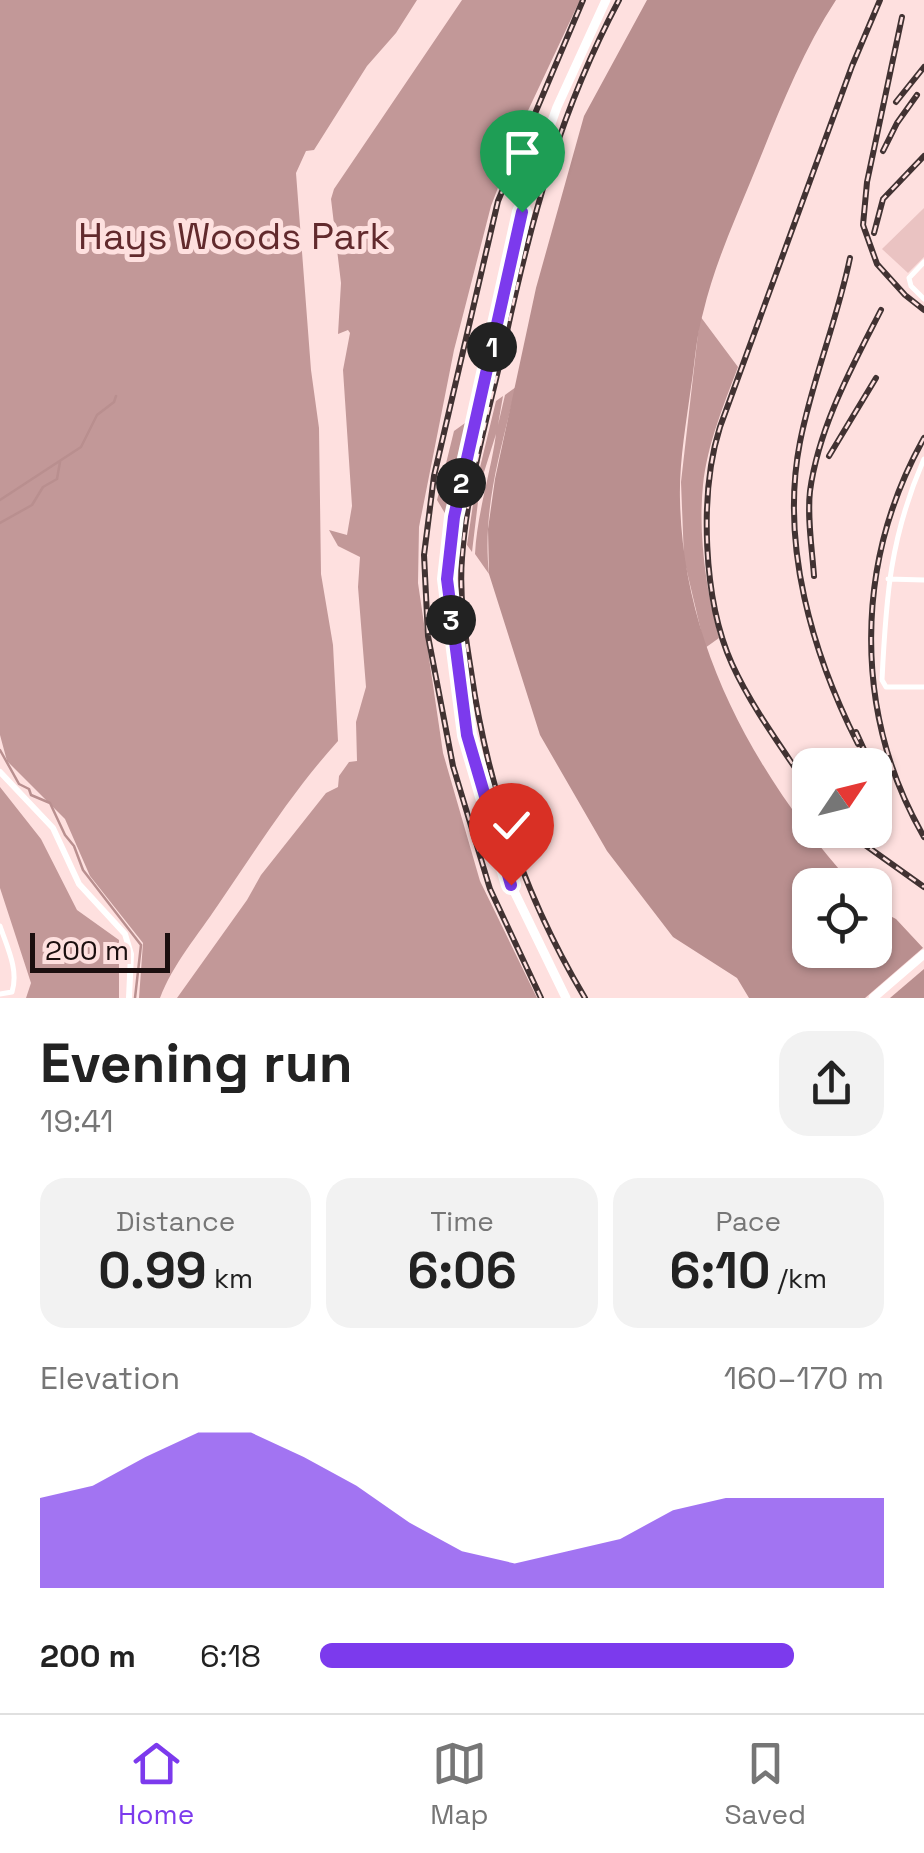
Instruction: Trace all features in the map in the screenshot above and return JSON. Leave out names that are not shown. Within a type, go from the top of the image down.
[{"type":"main road","points":[[566,998],[511,885],[475,766],[459,677],[447,564],[454,517],[528,188],[570,76],[606,0]]},
{"type":"main road","points":[[0,772],[52,828],[79,884],[126,934],[131,954],[129,998]]},
{"type":"main road","points":[[873,998],[924,954]]},
{"type":"main road","points":[[882,998],[924,962]]},
{"type":"street","points":[[924,262],[911,275],[911,286],[924,299]]},
{"type":"street","points":[[924,460],[906,501],[888,580],[882,680],[886,687],[924,687]]},
{"type":"street","points":[[888,580],[924,580]]},
{"type":"street","points":[[0,926],[14,968],[15,986],[12,992],[0,994]]},
{"type":"shaded area","points":[[647,0],[836,0],[790,87],[725,244],[708,296],[697,341],[682,458],[684,554],[695,607],[732,708],[792,808],[792,848],[821,848],[838,868],[792,868],[792,968],[892,968],[892,917],[924,949],[924,998],[749,998],[737,978],[673,937],[607,851],[540,735],[489,574],[488,529],[536,288],[584,116]]},
{"type":"shaded area","points":[[924,208],[924,257],[908,273],[882,249]]},
{"type":"green space","name":"Hays Woods Park","points":[[0,0],[417,0],[396,33],[367,66],[314,150],[306,151],[296,173],[319,428],[321,574],[333,645],[338,741],[261,842],[179,962],[160,998],[139,998],[143,943],[90,876],[65,819],[7,761],[0,735]]},
{"type":"green space","points":[[462,0],[580,0],[525,117],[491,206],[454,350],[419,527],[418,583],[443,753],[480,881],[537,998],[177,998],[261,875],[326,793],[338,787],[339,776],[349,762],[357,761],[356,722],[366,687],[358,587],[360,557],[338,546],[329,530],[347,535],[352,506],[343,370],[350,333],[348,330],[338,334],[341,283],[331,199]]},
{"type":"green space","points":[[700,316],[738,367],[712,440],[703,485],[704,562],[719,638],[705,648],[684,559],[681,482]]},
{"type":"green space","points":[[516,387],[491,503],[489,574],[475,554],[496,434],[480,485],[472,552],[467,545],[476,484],[496,401],[503,396],[498,425],[505,395]]},
{"type":"green space","points":[[472,418],[449,520],[437,500],[454,431]]},
{"type":"green space","points":[[0,787],[41,839],[77,910],[119,940],[119,998],[26,998],[31,983],[0,888]]},
{"type":"pier","points":[[924,947],[924,969],[890,998],[865,998]]},
{"type":"waterway","points":[[0,500],[81,447],[97,415],[116,396]]},
{"type":"waterway","points":[[0,523],[32,505],[43,487],[57,479],[60,462]]},
{"type":"waterway","points":[[0,750],[19,784],[29,789],[31,795],[50,803],[83,870],[141,945],[135,998]]},
{"type":"railway","points":[[541,998],[490,889],[453,766],[428,636],[424,555],[434,476],[498,201],[583,0]]},
{"type":"railway","points":[[585,998],[544,920],[498,799],[478,715],[463,615],[461,572],[474,474],[538,206],[581,82],[619,0]]},
{"type":"railway","points":[[792,763],[749,696],[722,638],[707,546],[709,483],[720,427],[852,66],[880,0]]},
{"type":"railway","points":[[902,17],[867,182],[863,225],[877,264],[924,310]]},
{"type":"railway","points":[[896,102],[924,67]]},
{"type":"railway","points":[[883,151],[917,95]]},
{"type":"railway","points":[[874,233],[883,199],[924,156]]},
{"type":"railway","points":[[850,258],[800,442],[794,519],[797,558],[814,635],[858,744]]},
{"type":"railway","points":[[814,576],[809,512],[814,467],[838,398],[881,310]]},
{"type":"railway","points":[[829,456],[876,378]]},
{"type":"railway","points":[[924,438],[901,486],[884,536],[871,638],[874,690],[884,740],[901,790],[924,837]]},
{"type":"railway","points":[[856,732],[863,748]]},
{"type":"railway","points":[[869,848],[924,887]]},
{"type":"route","points":[[511,885],[467,735],[447,579],[454,517],[522,212]]}]
